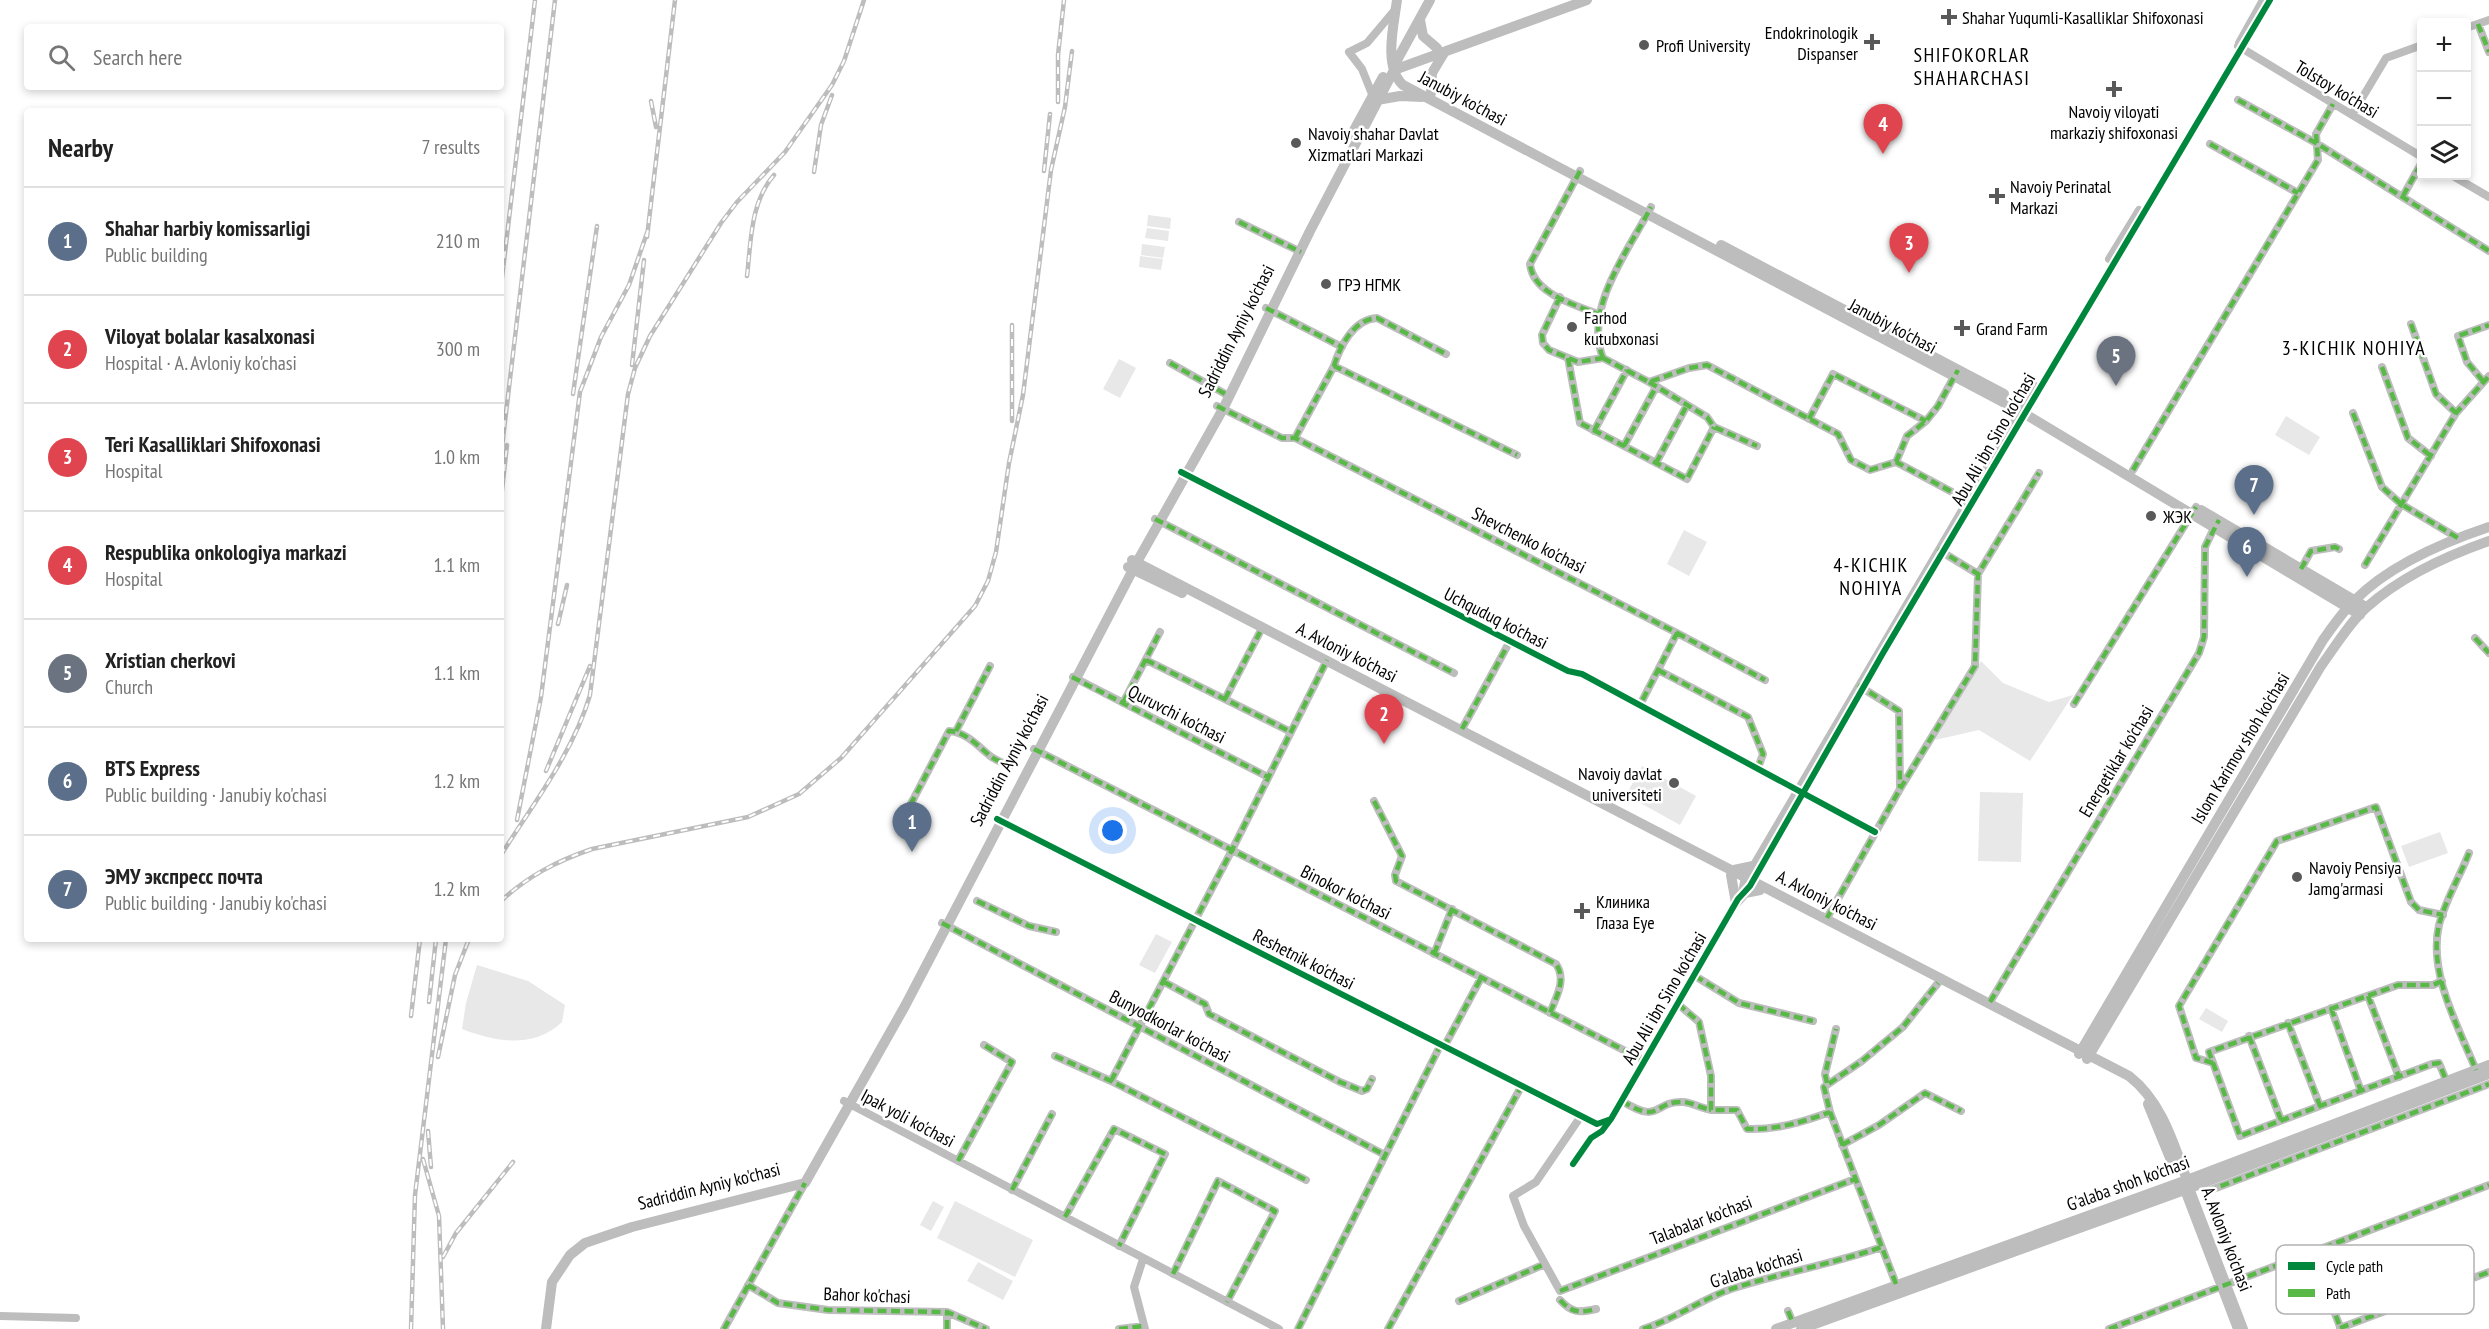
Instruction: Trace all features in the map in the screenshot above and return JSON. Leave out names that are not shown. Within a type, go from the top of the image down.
[{"type":"main road","name":"Sadriddin Ayniy ko'chasi","points":[[1075,678],[1133,565],[1220,407],[1375,97],[1430,0]]},
{"type":"main road","points":[[1441,49],[1570,0]]},
{"type":"main road","points":[[1396,5],[1396,63],[1587,0]]},
{"type":"main road","points":[[1420,19],[1423,36],[1441,49]]},
{"type":"main road","points":[[1375,97],[1429,95],[1432,73],[1441,49]]},
{"type":"main road","name":"Janubiy ko'chasi","points":[[1396,63],[1411,82],[1429,95],[2025,409],[2196,507],[2217,523],[2301,569],[2363,611]]},
{"type":"main road","name":"Janubiy ko'chasi","points":[[2025,409],[2352,603]]},
{"type":"main road","name":"Sadriddin Ayniy ko'chasi","points":[[546,1329],[552,1282],[570,1255],[585,1244],[632,1227],[802,1181],[945,924],[1123,590],[1133,565],[1149,542],[1157,521]]},
{"type":"main road","name":"Islom Karimov shoh ko'chasi","points":[[2084,1054],[2323,640],[2352,603],[2416,558],[2458,538],[2489,527]]},
{"type":"main road","name":"Islom Karimov shoh ko'chasi","points":[[2084,1054],[2321,666],[2363,611],[2419,572],[2489,541]]},
{"type":"main road","points":[[1123,590],[1137,582],[1156,576],[1149,556],[1149,542]]},
{"type":"main road","name":"A. Avloniy ko'chasi","points":[[1133,565],[1733,873]]},
{"type":"main road","name":"A. Avloniy ko'chasi","points":[[1156,576],[1260,632],[1462,729],[1733,873],[1749,887],[2129,1076],[2152,1098],[2161,1113],[2185,1185]]},
{"type":"main road","points":[[1733,873],[1756,867]]},
{"type":"main road","points":[[1733,873],[1749,887],[1756,867]]},
{"type":"main road","name":"A. Avloniy ko'chasi","points":[[1749,887],[1827,918],[1990,1002],[2084,1054]]},
{"type":"main road","name":"G'alaba shoh ko'chasi","points":[[1776,1329],[1797,1326],[2185,1185],[2446,1080],[2489,1065]]},
{"type":"main road","name":"G'alaba shoh ko'chasi","points":[[1797,1326],[1896,1284],[2185,1185],[2241,1173],[2489,1074]]},
{"type":"main road","name":"Sadriddin Ayniy ko'chasi","points":[[540,1329],[549,1278],[556,1263],[582,1240],[602,1230],[802,1181]]},
{"type":"street","name":"Abu Ali ibn Sino ko'chasi","points":[[2239,47],[2263,0]]},
{"type":"street","name":"Abu Ali ibn Sino ko'chasi","points":[[1573,1164],[1591,1138],[1611,1119],[1622,1101],[1749,887],[1756,867],[1799,791],[2239,47],[2270,0]]},
{"type":"street","points":[[1375,97],[1362,69],[1349,52],[1367,43],[1396,5]]},
{"type":"street","points":[[2471,26],[2489,20]]},
{"type":"street","points":[[2478,24],[2489,52]]},
{"type":"street","points":[[2352,115],[2386,58],[2417,46]]},
{"type":"street","name":"Tolstoy ko'chasi","points":[[2239,47],[2417,155]]},
{"type":"street","points":[[2238,100],[2316,143],[2489,250]]},
{"type":"street","points":[[2133,470],[2318,160],[2316,134],[2333,104]]},
{"type":"street","points":[[2210,144],[2298,193]]},
{"type":"street","points":[[2403,196],[2417,170]]},
{"type":"street","points":[[1579,174],[1530,264],[1531,277],[1560,297],[1600,315]]},
{"type":"street","points":[[2460,180],[2489,197]]},
{"type":"street","points":[[1603,358],[1599,348],[1600,315],[1607,290],[1649,210]]},
{"type":"street","points":[[1239,222],[1298,251]]},
{"type":"street","points":[[1560,297],[1542,334],[1543,343],[1549,350],[1578,363],[1603,358],[1653,384],[1707,417],[1714,428],[1757,446]]},
{"type":"street","points":[[1268,309],[1342,347]]},
{"type":"street","points":[[1295,438],[1349,333],[1371,319],[1377,318],[1446,354]]},
{"type":"street","points":[[2411,324],[2436,394],[2456,413]]},
{"type":"street","points":[[2365,565],[2456,413],[2486,379],[2467,362],[2458,336],[2489,325]]},
{"type":"street","points":[[1568,358],[1580,423],[1687,479],[1714,428]]},
{"type":"street","points":[[1170,363],[1226,394]]},
{"type":"street","points":[[1624,446],[1653,384],[1689,368],[1707,365],[1838,434],[1851,460],[1870,470],[1896,462],[1967,500]]},
{"type":"street","points":[[1334,366],[1517,455]]},
{"type":"street","points":[[2382,367],[2408,438],[2430,456]]},
{"type":"street","points":[[1594,431],[1627,370]]},
{"type":"street","points":[[1896,462],[1907,436],[1926,421],[1938,406],[1956,373]]},
{"type":"street","points":[[1809,419],[1833,374],[1926,421]]},
{"type":"street","points":[[1656,463],[1687,405]]},
{"type":"street","name":"Shevchenko ko'chasi","points":[[1220,407],[1282,438],[1295,438],[1765,680]]},
{"type":"street","name":"Abu Ali ibn Sino ko'chasi","points":[[1941,551],[1967,500],[2025,409]]},
{"type":"street","points":[[2353,413],[2382,487],[2401,504],[2458,538]]},
{"type":"street","points":[[1827,918],[1900,789],[1975,666],[1978,574],[2039,473]]},
{"type":"street","name":"Uchquduq ko'chasi","points":[[1184,474],[1640,705],[1875,832]]},
{"type":"street","points":[[2074,704],[2196,507]]},
{"type":"street","points":[[1157,521],[1454,673]]},
{"type":"street","name":"Energetiklar ko'chasi","points":[[1990,1002],[2199,652],[2204,637],[2205,547],[2217,523]]},
{"type":"street","points":[[2301,569],[2311,551],[2335,547],[2339,549]]},
{"type":"street","points":[[1941,551],[1978,574]]},
{"type":"street","points":[[1123,703],[1160,632]]},
{"type":"street","points":[[1225,699],[1260,632]]},
{"type":"street","points":[[1640,705],[1677,633]]},
{"type":"street","points":[[2475,638],[2489,653]]},
{"type":"street","points":[[1462,729],[1510,641]]},
{"type":"street","points":[[1146,660],[1291,732]]},
{"type":"street","points":[[1111,1081],[1232,850],[1326,663]]},
{"type":"street","points":[[956,731],[990,666]]},
{"type":"street","points":[[1658,670],[1748,717],[1763,754],[1758,768]]},
{"type":"street","name":"Quruvchi ko'chasi","points":[[1075,678],[1268,777]]},
{"type":"street","points":[[1861,687],[1899,711],[1900,789]]},
{"type":"street","points":[[904,817],[949,731],[956,731],[984,748],[988,755],[1010,766]]},
{"type":"street","name":"Binokor ko'chasi","points":[[1036,750],[1645,1061]]},
{"type":"street","points":[[1374,801],[1402,856],[1395,875],[1396,881],[1556,964],[1560,970],[1561,985],[1550,1013]]},
{"type":"street","points":[[2213,1063],[2196,1058],[2179,1006],[2277,841],[2376,807],[2410,902],[2428,913],[2443,915]]},
{"type":"street","name":"Reshetnik ko'chasi","points":[[999,820],[1521,1087],[1597,1124],[1611,1119]]},
{"type":"street","points":[[2469,853],[2439,924],[2436,958],[2442,981],[2476,1070]]},
{"type":"street","points":[[977,902],[1029,926],[1056,932]]},
{"type":"street","points":[[1434,954],[1452,909]]},
{"type":"street","name":"Bunyodkorlar ko'chasi","points":[[945,924],[1385,1155]]},
{"type":"street","points":[[1695,976],[1739,1003],[1813,1021]]},
{"type":"street","points":[[1298,1329],[1385,1155],[1480,978]]},
{"type":"street","points":[[2442,981],[2433,985],[2398,985],[2209,1052],[2240,1136],[2361,1090],[2439,1064],[2446,1080]]},
{"type":"street","points":[[1164,982],[1205,1004],[1209,1014],[1340,1082],[1362,1091],[1367,1089],[1372,1078]]},
{"type":"street","points":[[1827,1083],[1862,1061],[1903,1027],[1938,983]]},
{"type":"street","points":[[2368,996],[2399,1077]]},
{"type":"street","points":[[1678,1004],[1699,1022],[1711,1076],[1711,1110]]},
{"type":"street","points":[[2331,1008],[2361,1090]]},
{"type":"street","points":[[2288,1023],[2320,1106]]},
{"type":"street","points":[[1836,1029],[1825,1074],[1827,1083],[1824,1092],[1896,1284]]},
{"type":"street","points":[[2249,1036],[2281,1120]]},
{"type":"street","name":"Ipak yoli ko'chasi","points":[[958,1161],[1012,1062],[984,1045]]},
{"type":"street","points":[[1055,1056],[1111,1081],[1306,1180]]},
{"type":"street","points":[[2208,1191],[2241,1173],[2489,1084]]},
{"type":"street","points":[[1388,1329],[1521,1087]]},
{"type":"street","points":[[1842,1145],[1879,1125],[1925,1092],[1961,1111]]},
{"type":"street","points":[[1622,1101],[1639,1112],[1652,1113],[1685,1102],[1711,1110],[1737,1110],[1747,1129],[1785,1126],[1830,1112]]},
{"type":"street","name":"Ipak yoli ko'chasi","points":[[847,1102],[1276,1328]]},
{"type":"street","points":[[1012,1190],[1052,1114]]},
{"type":"street","points":[[1581,1116],[1536,1182],[1513,1196],[1524,1226],[1568,1309],[1577,1313],[1596,1309]]},
{"type":"street","points":[[1065,1217],[1114,1129],[1165,1154],[1119,1246]]},
{"type":"street","name":"Talabalar ko'chasi","points":[[1560,1296],[1855,1179]]},
{"type":"street","points":[[724,1329],[802,1181]]},
{"type":"street","points":[[1173,1274],[1218,1182],[1237,1191],[1275,1211],[1227,1302]]},
{"type":"street","name":"A. Avloniy ko'chasi","points":[[2185,1185],[2224,1287],[2237,1329]]},
{"type":"street","points":[[2332,1245],[2489,1185]]},
{"type":"street","name":"G'alaba ko'chasi","points":[[1643,1329],[1685,1312],[1690,1306],[1728,1290],[1778,1275],[1839,1262],[1882,1247]]},
{"type":"street","points":[[1119,1329],[1144,1328],[1134,1287],[1143,1259]]},
{"type":"street","points":[[1459,1300],[1545,1264]]},
{"type":"street","points":[[2109,1329],[2276,1267]]},
{"type":"street","points":[[2474,1278],[2489,1272]]},
{"type":"street","name":"Bahor ko'chasi","points":[[748,1285],[778,1303],[828,1310],[947,1312],[986,1329]]},
{"type":"street","name":"A. Avloniy ko'chasi","points":[[2224,1287],[2244,1329]]},
{"type":"street","points":[[1788,1311],[1797,1326]]},
{"type":"street","points":[[947,1312],[947,1329]]},
{"type":"street","points":[[2335,1314],[2340,1328],[2377,1314]]},
{"type":"street","points":[[0,1316],[76,1318]]},
{"type":"shaded area","points":[[1148,215],[1171,218],[1170,229],[1147,226]]},
{"type":"shaded area","points":[[1147,228],[1169,231],[1168,241],[1145,238]]},
{"type":"shaded area","points":[[1142,244],[1165,247],[1163,258],[1141,255]]},
{"type":"shaded area","points":[[1140,256],[1163,259],[1161,270],[1139,267]]},
{"type":"shaded area","points":[[1119,359],[1136,368],[1120,398],[1103,389]]},
{"type":"shaded area","points":[[2286,416],[2320,437],[2309,455],[2275,435]]},
{"type":"shaded area","points":[[1684,530],[1707,542],[1689,576],[1667,564]]},
{"type":"shaded area","points":[[1981,661],[2003,683],[2049,702],[2073,695],[2030,761],[1979,730],[1935,740]]},
{"type":"shaded area","points":[[1642,766],[1696,796],[1680,825],[1626,795]]},
{"type":"shaded area","points":[[1980,792],[2023,793],[2021,862],[1978,861]]},
{"type":"shaded area","points":[[2440,832],[2448,853],[2409,867],[2401,846]]},
{"type":"shaded area","points":[[1156,934],[1172,942],[1155,973],[1139,965]]},
{"type":"shaded area","points":[[477,965],[528,981],[565,1005],[562,1022],[551,1031],[527,1040],[501,1040],[462,1029],[466,1003]]},
{"type":"shaded area","points":[[2206,1008],[2228,1021],[2222,1032],[2199,1019]]},
{"type":"shaded area","points":[[933,1201],[944,1207],[931,1231],[920,1225]]},
{"type":"shaded area","points":[[955,1201],[1033,1240],[1015,1277],[937,1238]]},
{"type":"shaded area","points":[[978,1262],[1013,1281],[1003,1300],[967,1281]]},
{"type":"railway","points":[[504,261],[535,0]]},
{"type":"railway","points":[[504,430],[555,0]]},
{"type":"railway","points":[[647,237],[675,0]]},
{"type":"railway","points":[[504,850],[563,758],[583,716],[590,695],[628,394],[635,368],[650,336],[721,223],[737,202],[785,152],[832,85],[844,61],[864,0]]},
{"type":"railway","points":[[1058,102],[1058,55],[1064,0]]},
{"type":"railway","points":[[504,899],[544,870],[592,849],[748,817],[799,794],[841,758],[975,606],[988,581],[996,552],[1009,463],[1023,395],[1051,170],[1065,107],[1072,51]]},
{"type":"railway","points":[[814,172],[821,125],[832,95]]},
{"type":"railway","points":[[651,101],[656,127]]},
{"type":"railway","points":[[1044,171],[1050,114]]},
{"type":"railway","points":[[747,276],[756,210],[766,186],[774,175]]},
{"type":"railway","points":[[573,394],[597,226]]},
{"type":"railway","points":[[517,820],[541,697],[580,392],[601,337],[629,285],[648,230]]},
{"type":"railway","points":[[632,365],[644,260]]},
{"type":"railway","points":[[1012,325],[1012,421]]},
{"type":"railway","points":[[504,472],[507,445]]},
{"type":"railway","points":[[558,624],[567,585]]},
{"type":"railway","points":[[546,771],[590,666]]},
{"type":"railway","points":[[411,1016],[420,942]]},
{"type":"railway","points":[[429,1002],[436,942]]},
{"type":"railway","points":[[411,1329],[415,1195],[446,942]]},
{"type":"railway","points":[[438,1057],[455,975],[468,942]]},
{"type":"railway","points":[[428,1131],[431,1167]]},
{"type":"railway","points":[[423,1159],[439,1216],[443,1329]]},
{"type":"railway","points":[[443,1257],[456,1233],[513,1162]]},
{"type":"marked path","points":[[2478,24],[2489,52]]},
{"type":"marked path","points":[[2238,100],[2316,143],[2489,251]]},
{"type":"marked path","points":[[2133,470],[2318,160],[2316,134],[2333,104]]},
{"type":"marked path","points":[[2210,144],[2298,193]]},
{"type":"marked path","points":[[1580,171],[1530,264],[1533,274],[1547,291],[1600,315]]},
{"type":"marked path","points":[[2403,196],[2417,171]]},
{"type":"marked path","points":[[1603,358],[1598,339],[1599,319],[1604,300],[1621,260],[1651,207]]},
{"type":"marked path","points":[[1239,222],[1301,252]]},
{"type":"marked path","points":[[1560,297],[1542,335],[1543,343],[1549,350],[1578,362],[1603,358]]},
{"type":"marked path","points":[[1266,308],[1342,347]]},
{"type":"marked path","points":[[1334,366],[1344,342],[1355,328],[1361,323],[1377,318],[1446,354]]},
{"type":"marked path","points":[[2411,324],[2436,394],[2456,413]]},
{"type":"marked path","points":[[2483,381],[2467,362],[2458,336],[2489,325]]},
{"type":"marked path","points":[[1568,358],[1580,423],[1687,479],[1714,427]]},
{"type":"marked path","points":[[1603,358],[1649,382],[1689,368],[1707,365],[1838,434],[1851,460],[1870,470],[1896,462],[1967,500]]},
{"type":"marked path","points":[[1170,363],[1229,396]]},
{"type":"marked path","points":[[1295,438],[1334,366],[1517,455]]},
{"type":"marked path","points":[[2382,367],[2408,438],[2431,456]]},
{"type":"marked path","points":[[1594,431],[1627,370]]},
{"type":"marked path","points":[[1896,462],[1907,436],[1926,421],[1938,406],[1958,370]]},
{"type":"marked path","points":[[1809,419],[1833,374],[1926,421]]},
{"type":"marked path","points":[[2365,565],[2456,413],[2489,376]]},
{"type":"marked path","points":[[1649,382],[1707,417],[1714,427],[1757,446]]},
{"type":"marked path","points":[[1624,446],[1656,387]]},
{"type":"marked path","points":[[1656,463],[1687,405]]},
{"type":"marked path","points":[[1217,406],[1282,438],[1295,438],[1677,633],[1640,705]]},
{"type":"marked path","points":[[2353,413],[2382,487],[2401,504],[2458,538]]},
{"type":"marked path","points":[[1938,549],[1978,574],[2039,473]]},
{"type":"marked path","points":[[2074,704],[2196,507]]},
{"type":"marked path","points":[[1155,519],[1454,673]]},
{"type":"marked path","points":[[1990,1002],[2199,653],[2204,637],[2205,547],[2219,520]]},
{"type":"marked path","points":[[2301,569],[2311,551],[2335,547],[2339,549]]},
{"type":"marked path","points":[[1827,918],[1900,789],[1975,666],[1978,574]]},
{"type":"marked path","points":[[1123,703],[1160,632]]},
{"type":"marked path","points":[[1225,699],[1260,632]]},
{"type":"marked path","points":[[1677,633],[1765,680]]},
{"type":"marked path","points":[[2475,638],[2489,653]]},
{"type":"marked path","points":[[1462,729],[1510,641]]},
{"type":"marked path","points":[[1146,660],[1291,732]]},
{"type":"marked path","points":[[1111,1081],[1232,850],[1327,660]]},
{"type":"marked path","points":[[956,731],[990,666]]},
{"type":"marked path","points":[[1658,670],[1748,717],[1763,754],[1758,768]]},
{"type":"marked path","points":[[1072,677],[1268,777]]},
{"type":"marked path","points":[[1858,685],[1899,711],[1900,788]]},
{"type":"marked path","points":[[904,817],[949,731],[966,737],[991,757],[1010,766]]},
{"type":"marked path","points":[[1034,749],[1645,1061]]},
{"type":"marked path","points":[[1374,801],[1402,856],[1395,875],[1396,881],[1556,964],[1561,982],[1550,1013]]},
{"type":"marked path","points":[[2213,1063],[2196,1058],[2179,1006],[2277,841],[2376,807],[2411,902],[2419,910],[2443,915]]},
{"type":"marked path","points":[[2469,853],[2442,916],[2437,943],[2441,980],[2453,1017],[2476,1070]]},
{"type":"marked path","points":[[977,901],[1029,926],[1056,932]]},
{"type":"marked path","points":[[1434,954],[1452,909]]},
{"type":"marked path","points":[[942,923],[1385,1155]]},
{"type":"marked path","points":[[1695,976],[1739,1003],[1813,1021]]},
{"type":"marked path","points":[[1444,1047],[1481,978]]},
{"type":"marked path","points":[[2442,981],[2433,985],[2398,985],[2209,1052],[2240,1136],[2432,1064],[2439,1063],[2446,1080]]},
{"type":"marked path","points":[[1164,982],[1205,1004],[1209,1014],[1340,1082],[1362,1091],[1367,1089],[1372,1079]]},
{"type":"marked path","points":[[1896,1284],[1830,1112],[1824,1087],[1862,1061],[1903,1027],[1938,983]]},
{"type":"marked path","points":[[2368,996],[2399,1077]]},
{"type":"marked path","points":[[1678,1004],[1699,1022],[1711,1076],[1711,1110],[1737,1110],[1747,1129],[1789,1125],[1830,1112]]},
{"type":"marked path","points":[[2331,1008],[2361,1091]]},
{"type":"marked path","points":[[2288,1023],[2320,1106]]},
{"type":"marked path","points":[[1827,1083],[1825,1074],[1836,1029]]},
{"type":"marked path","points":[[2249,1036],[2281,1120]]},
{"type":"marked path","points":[[958,1161],[1012,1062],[984,1045]]},
{"type":"marked path","points":[[1298,1329],[1440,1046]]},
{"type":"marked path","points":[[1055,1056],[1111,1081],[1306,1180]]},
{"type":"marked path","points":[[2208,1191],[2489,1084]]},
{"type":"marked path","points":[[1388,1329],[1521,1087]]},
{"type":"marked path","points":[[1842,1145],[1879,1125],[1925,1093],[1961,1111]]},
{"type":"marked path","points":[[1622,1101],[1635,1108],[1651,1112],[1674,1102],[1690,1103],[1711,1110]]},
{"type":"marked path","points":[[1012,1190],[1052,1114]]},
{"type":"marked path","points":[[1065,1217],[1114,1129],[1165,1154],[1119,1246]]},
{"type":"marked path","points":[[1560,1291],[1855,1179]]},
{"type":"marked path","points":[[1173,1274],[1218,1181],[1275,1211],[1227,1302]]},
{"type":"marked path","points":[[724,1329],[805,1183]]},
{"type":"marked path","points":[[2331,1245],[2489,1185]]},
{"type":"marked path","points":[[1643,1329],[1731,1289],[1882,1247]]},
{"type":"marked path","points":[[1459,1301],[1545,1264]]},
{"type":"marked path","points":[[2109,1329],[2276,1266]]},
{"type":"marked path","points":[[2474,1278],[2489,1272]]},
{"type":"marked path","points":[[748,1285],[778,1303],[828,1310],[947,1312],[986,1329]]},
{"type":"marked path","points":[[1560,1300],[1576,1311],[1596,1309]]},
{"type":"marked path","points":[[1788,1311],[1793,1323]]},
{"type":"marked path","points":[[947,1312],[947,1329]]},
{"type":"marked path","points":[[2335,1314],[2341,1329]]},
{"type":"marked path","points":[[2340,1328],[2377,1314]]},
{"type":"marked path","points":[[1119,1329],[1144,1326]]},
{"type":"cycle path","points":[[1573,1164],[1591,1138],[1602,1131],[1611,1119],[1738,899],[1750,886],[1883,653],[2270,0]]},
{"type":"cycle path","points":[[1181,472],[1568,671],[1582,674],[1875,832]]},
{"type":"cycle path","points":[[997,819],[1597,1124],[1611,1119]]},
{"type":"place","name":"Shahar Yuqumli-Kasalliklar Shifoxonasi","points":[[1949,17]]},
{"type":"place","name":"Endokrinologik Dispanser","points":[[1872,42]]},
{"type":"place","name":"Profi University","points":[[1644,45]]},
{"type":"place","name":"Navoiy viloyati markaziy shifoxonasi","points":[[2114,89]]},
{"type":"place","name":"Navoiy shahar Davlat Xizmatlari Markazi","points":[[1296,143]]},
{"type":"place","name":"Respublika onkologiya markazi","points":[[1883,154]]},
{"type":"place","name":"Navoiy Perinatal Markazi","points":[[1997,196]]},
{"type":"place","name":"Teri Kasalliklari Shifoxonasi","points":[[1909,273]]},
{"type":"place","name":"ГРЭ НГМК","points":[[1326,284]]},
{"type":"place","name":"Farhod kutubxonasi","points":[[1572,327]]},
{"type":"place","name":"Grand Farm","points":[[1962,328]]},
{"type":"place","name":"Xristian cherkovi","points":[[2116,386]]},
{"type":"place","name":"ЭМУ экспресс почта","points":[[2254,515]]},
{"type":"place","name":"ЖЭК","points":[[2151,516]]},
{"type":"place","name":"BTS Express","points":[[2247,577]]},
{"type":"place","name":"Viloyat bolalar kasalxonasi","points":[[1384,744]]},
{"type":"place","name":"Navoiy davlat universiteti","points":[[1674,783]]},
{"type":"place","name":"Shahar harbiy komissarligi","points":[[912,852]]},
{"type":"place","name":"Navoiy Pensiya Jamg'armasi","points":[[2297,877]]},
{"type":"place","name":"Клиника Глаза Eye","points":[[1582,911]]},
{"type":"district","name":"SHIFOKORLAR SHAHARCHASI","points":[[1972,66]]},
{"type":"district","name":"3-KICHIK NOHIYA","points":[[2354,348]]},
{"type":"district","name":"4-KICHIK NOHIYA","points":[[1871,576]]}]
